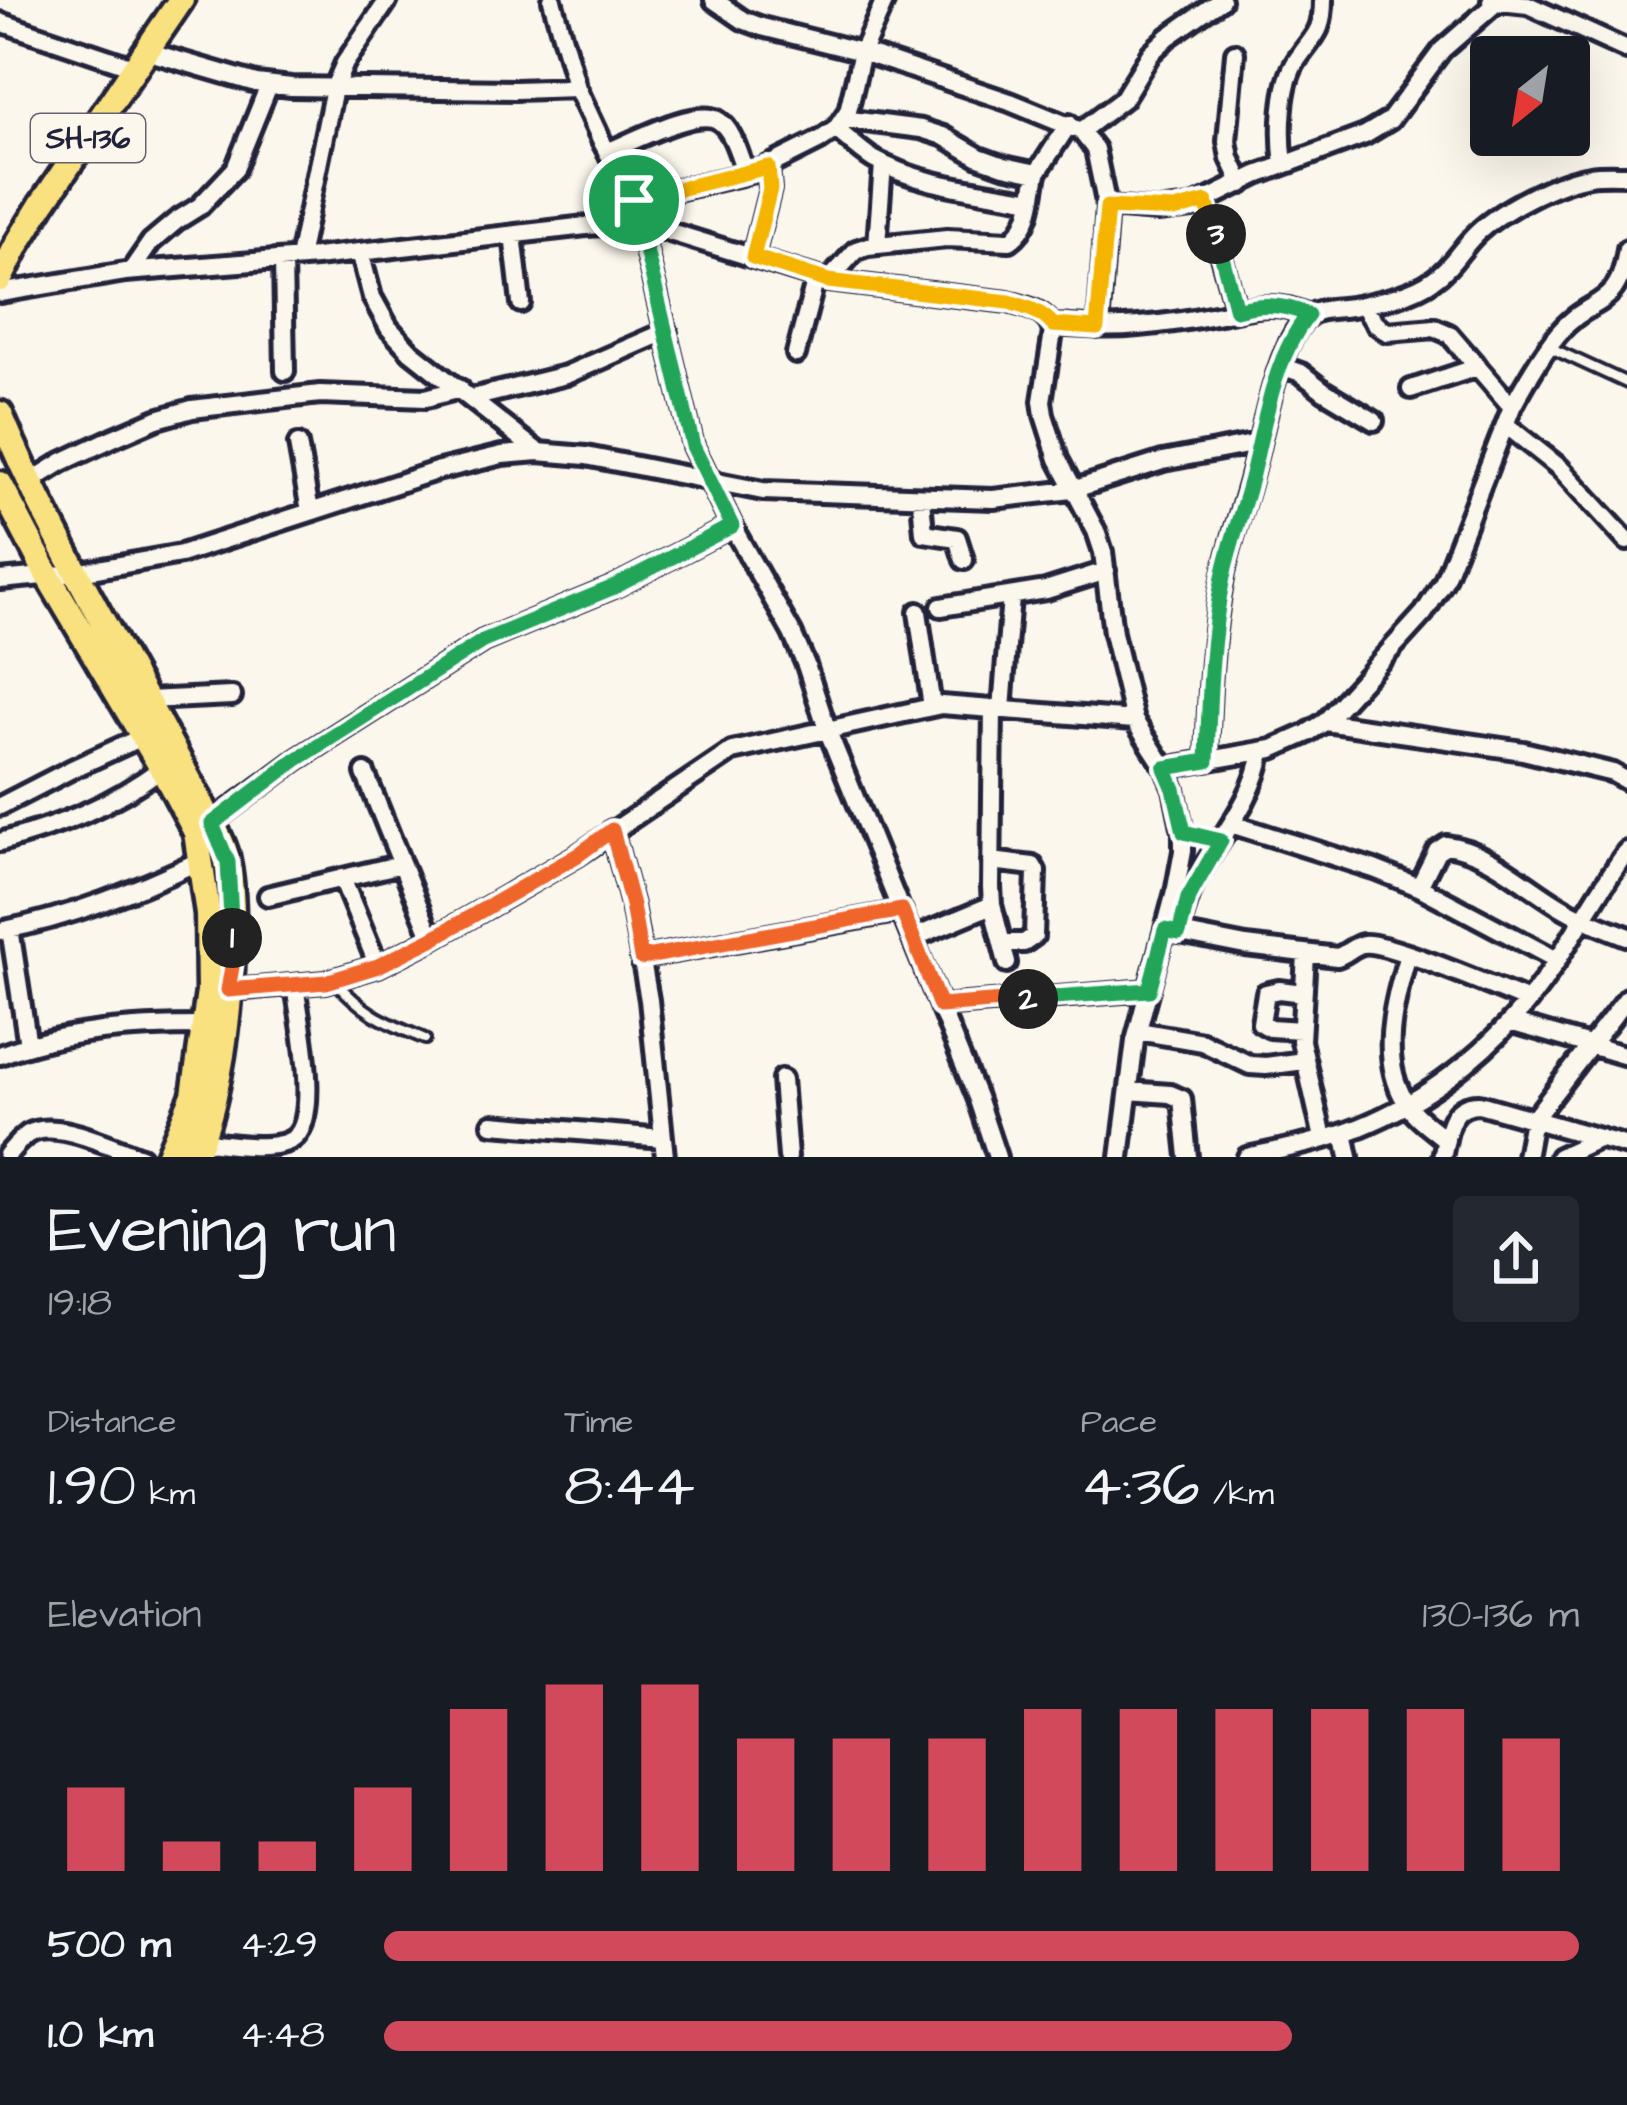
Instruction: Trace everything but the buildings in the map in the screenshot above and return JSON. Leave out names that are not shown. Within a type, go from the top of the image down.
[{"type":"main road","name":"SH-136","points":[[0,279],[42,204],[182,0]]},
{"type":"main road","points":[[0,414],[28,483],[146,700],[204,828],[201,860],[222,1049],[197,1149]]},
{"type":"main road","points":[[0,484],[142,737],[228,862],[233,961],[204,1026],[194,1095],[169,1157]]},
{"type":"street","points":[[285,370],[291,259],[334,88],[345,63],[388,0]]},
{"type":"street","points":[[552,0],[578,88],[634,200],[687,424],[708,479],[793,633],[997,1157]]},
{"type":"street","points":[[714,0],[762,27],[862,52],[1075,128],[1095,149],[1107,207],[1097,328]]},
{"type":"street","points":[[634,200],[768,167],[820,140],[839,124],[885,0]]},
{"type":"street","points":[[796,354],[822,279],[856,250],[947,238],[1010,242],[1017,237],[1025,227],[1037,173],[1075,128],[1123,99],[1151,53],[1221,0]]},
{"type":"street","points":[[1284,164],[1280,136],[1290,74],[1322,27],[1323,0]]},
{"type":"street","points":[[1107,207],[1174,210],[1206,202],[1284,164],[1343,145],[1390,120],[1442,50],[1490,1],[1538,4],[1627,50]]},
{"type":"street","points":[[0,22],[141,60],[269,85],[578,88]]},
{"type":"street","points":[[1235,53],[1227,141],[1242,184]]},
{"type":"street","points":[[131,271],[151,242],[200,206],[235,169],[269,85]]},
{"type":"street","points":[[607,152],[681,122],[710,116],[729,132],[746,173]]},
{"type":"street","points":[[839,124],[867,156],[883,164],[930,180],[1032,200]]},
{"type":"street","points":[[839,124],[921,129],[980,157],[1037,173]]},
{"type":"street","points":[[877,245],[883,164]]},
{"type":"street","points":[[753,257],[770,189],[768,167]]},
{"type":"street","points":[[1207,761],[1209,685],[1223,576],[1281,366],[1300,325],[1317,311],[1363,305],[1427,284],[1494,219],[1562,184],[1592,175],[1627,175]]},
{"type":"street","points":[[1206,202],[1236,310]]},
{"type":"street","points":[[0,292],[131,271],[641,224],[822,279],[1009,302],[1030,308],[1053,325],[1144,326],[1260,305],[1308,315]]},
{"type":"street","points":[[513,235],[521,303]]},
{"type":"street","points":[[360,252],[371,297],[389,328],[411,352],[538,452]]},
{"type":"street","points":[[1165,768],[1262,751],[1325,722],[1412,628],[1444,580],[1509,416],[1570,320],[1618,285],[1626,258]]},
{"type":"street","points":[[1363,305],[1388,332],[1435,328],[1449,334],[1478,367],[1509,416],[1627,541]]},
{"type":"street","points":[[1053,325],[1042,401],[1053,446],[1096,531],[1134,720],[1165,768],[1184,832],[1172,931]]},
{"type":"street","points":[[28,483],[62,461],[157,419],[192,409],[320,394],[426,398],[466,394],[566,375],[667,332]]},
{"type":"street","points":[[1281,366],[1301,373],[1374,421]]},
{"type":"street","points":[[1411,389],[1478,367]]},
{"type":"street","points":[[0,580],[75,573],[181,554],[436,471],[502,455],[586,456],[763,491],[993,500],[1072,490],[1163,460],[1258,443]]},
{"type":"street","points":[[298,444],[310,512]]},
{"type":"street","points":[[921,499],[925,533],[957,538],[964,560]]},
{"type":"street","points":[[204,828],[296,760],[483,641],[614,587],[732,526]]},
{"type":"street","points":[[941,607],[1046,590],[1106,571]]},
{"type":"street","points":[[1007,963],[992,905],[991,861],[997,708],[1010,597]]},
{"type":"street","points":[[918,613],[932,707]]},
{"type":"street","points":[[146,700],[232,696]]},
{"type":"street","points":[[219,991],[334,980],[378,966],[578,855],[732,751],[932,707],[960,705],[1134,720]]},
{"type":"street","points":[[1325,722],[1523,751],[1613,773],[1627,781]]},
{"type":"street","points":[[0,806],[142,737]]},
{"type":"street","points":[[1120,1157],[1138,1030],[1149,990],[1188,898],[1255,781],[1262,751]]},
{"type":"street","points":[[0,842],[85,814],[162,768]]},
{"type":"street","points":[[365,773],[432,939]]},
{"type":"street","points":[[1232,824],[1419,887],[1557,960]]},
{"type":"street","points":[[493,1124],[664,1148],[649,1000],[612,830]]},
{"type":"street","points":[[1184,832],[1221,841]]},
{"type":"street","points":[[1419,887],[1437,851],[1446,845],[1460,847],[1584,919],[1627,936]]},
{"type":"street","points":[[1247,1157],[1372,1122],[1468,1061],[1528,1001],[1627,851]]},
{"type":"street","points":[[28,1045],[5,930],[92,908],[201,860]]},
{"type":"street","points":[[991,861],[1021,863],[1036,871],[1034,936],[1024,943],[1002,943]]},
{"type":"street","points":[[268,896],[402,864]]},
{"type":"street","points":[[342,878],[378,966]]},
{"type":"street","points":[[913,938],[992,905]]},
{"type":"street","points":[[641,958],[902,910]]},
{"type":"street","points":[[1172,931],[1337,957],[1373,944],[1528,1001]]},
{"type":"street","points":[[1306,954],[1300,1030],[1323,1138]]},
{"type":"street","points":[[1408,954],[1390,1038],[1396,1081],[1406,1103],[1444,1148]]},
{"type":"street","points":[[197,1149],[272,1146],[290,1142],[298,1134],[308,1100],[295,985]]},
{"type":"street","points":[[940,1006],[1149,990]]},
{"type":"street","points":[[1300,1030],[1270,1028],[1261,1018],[1267,993],[1303,993]]},
{"type":"street","points":[[1526,1157],[1533,1120],[1627,998]]},
{"type":"street","points":[[1510,1022],[1627,1056]]},
{"type":"street","points":[[0,1055],[28,1045],[142,1026],[204,1026]]},
{"type":"street","points":[[1138,1030],[1202,1042],[1250,1065],[1304,1061]]},
{"type":"street","points":[[782,1079],[788,1157]]},
{"type":"street","points":[[1129,1091],[1170,1094],[1182,1100],[1188,1157]]},
{"type":"street","points":[[1444,1148],[1458,1108],[1478,1104],[1627,1147],[1623,1157]]},
{"type":"street","points":[[5,1153],[28,1134],[53,1130],[141,1157]]},
{"type":"street","points":[[1344,1132],[1349,1157]]},
{"type":"street","points":[[1559,1157],[1600,1138]]},
{"type":"lane","points":[[1549,347],[1627,382]]},
{"type":"lane","points":[[334,980],[362,1009],[425,1039]]},
{"type":"route","points":[[768,167],[770,189],[753,257],[828,281],[1009,302],[1030,308],[1053,325],[1097,328],[1107,207],[1158,211],[1206,202],[1236,310],[1277,306],[1308,315],[1284,358],[1270,399],[1223,576],[1209,685],[1207,761],[1165,768],[1184,832],[1221,841],[1197,878],[1179,933],[1165,930],[1149,990],[940,1006],[902,910],[641,958],[612,830],[578,855],[378,966],[326,982],[228,990],[233,961],[228,862],[212,824],[296,760],[483,641],[614,587],[732,526],[693,446],[634,200],[768,167]]}]
